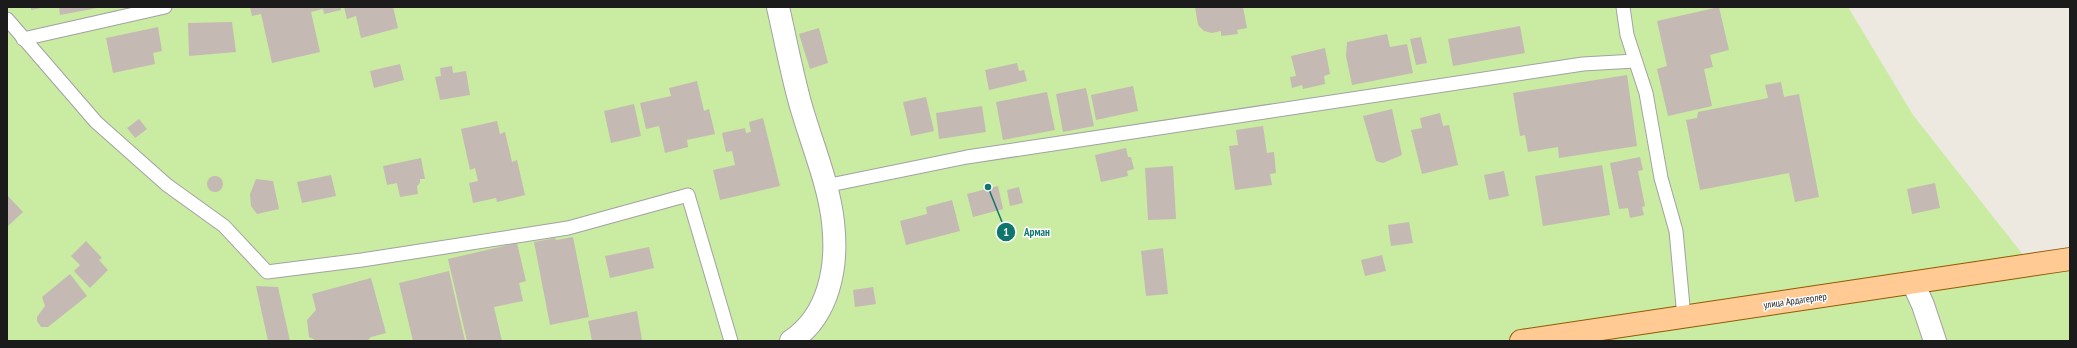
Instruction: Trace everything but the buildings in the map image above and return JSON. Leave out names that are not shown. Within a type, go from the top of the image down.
[{"type":"main road","name":"улица Ардагерлер","points":[[1521,341],[2070,260]]},
{"type":"street","points":[[778,7],[799,98],[825,186],[833,221],[834,273],[822,307],[801,334],[791,341]]},
{"type":"street","points":[[1913,283],[1923,305],[1935,341]]},
{"type":"lane","points":[[23,39],[165,7]]},
{"type":"lane","points":[[1622,7],[1626,35],[1646,93],[1661,178],[1676,230],[1684,317]]},
{"type":"lane","points":[[7,19],[96,122],[168,185],[224,226],[267,272],[362,260],[568,228],[688,195],[731,341]]},
{"type":"lane","points":[[825,186],[967,157],[1583,64],[1635,61]]},
{"type":"green space","points":[[7,7],[1848,7],[1913,115],[2031,265],[2070,259],[2070,341],[7,341]]},
{"type":"place","name":"Арман","points":[[988,187]]}]
